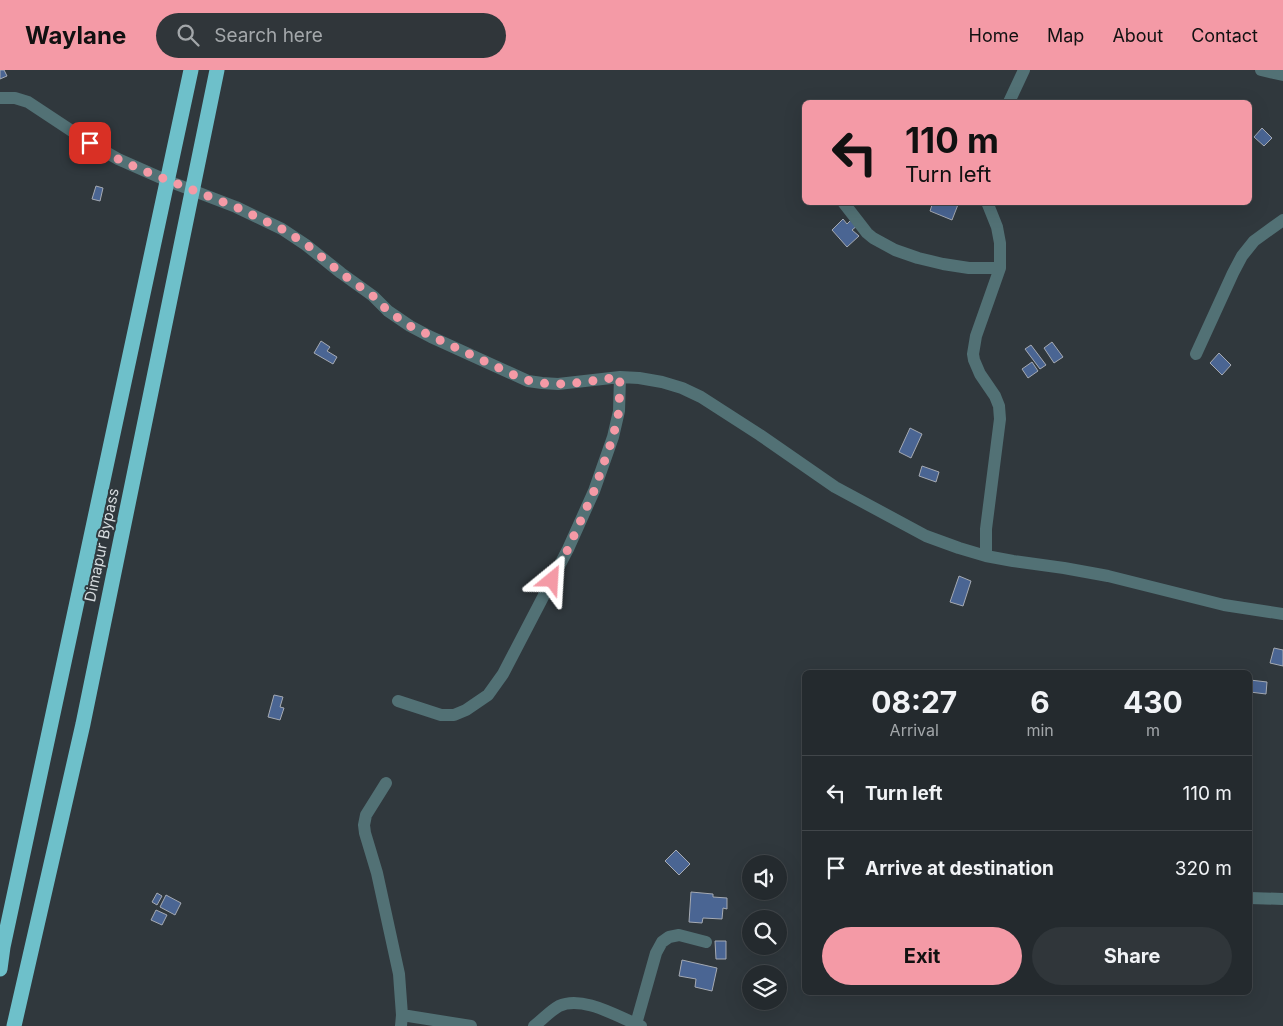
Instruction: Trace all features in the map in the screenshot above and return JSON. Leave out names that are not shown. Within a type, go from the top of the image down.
[{"type":"highway","name":"Dimapur Bypass","points":[[0,969],[5,937],[191,70]]},
{"type":"highway","name":"Dimapur Bypass","points":[[14,1026],[83,724],[217,70]]},
{"type":"street","points":[[1010,100],[1024,70]]},
{"type":"street","points":[[1261,70],[1283,75]]},
{"type":"street","points":[[0,98],[15,98],[28,102],[118,159],[168,181],[236,207],[282,229],[306,244],[373,296],[388,311],[410,326],[528,381],[558,384],[620,377],[662,382],[682,388],[753,430],[835,487],[926,536],[986,556],[1108,576],[1224,605],[1283,614]]},
{"type":"street","points":[[845,205],[872,238],[895,250],[943,264],[969,268],[1000,268]]},
{"type":"street","points":[[986,556],[986,529],[1000,419],[999,406],[995,396],[980,374],[974,360],[973,350],[976,336],[1000,268],[999,235],[988,205]]},
{"type":"street","points":[[1196,354],[1242,256],[1254,241],[1283,220]]},
{"type":"street","points":[[398,701],[441,715],[454,715],[466,710],[488,695],[503,674],[568,549],[594,491],[613,437],[619,411],[620,377]]},
{"type":"street","points":[[386,783],[366,815],[364,825],[377,873],[399,974],[402,1021],[471,1026]]},
{"type":"street","points":[[1252,898],[1283,899]]},
{"type":"street","points":[[534,1026],[559,1006],[583,1003],[638,1025],[656,953],[662,942],[679,935],[706,942]]},
{"type":"building","points":[[0,70],[4,70],[7,76],[0,79]]},
{"type":"building","points":[[1262,128],[1272,138],[1264,146],[1254,137]]},
{"type":"building","points":[[96,186],[103,188],[100,201],[92,199]]},
{"type":"building","points":[[932,205],[958,205],[952,220],[930,211]]},
{"type":"building","points":[[853,218],[858,225],[852,230],[859,236],[847,247],[832,230],[843,219],[847,224]]},
{"type":"building","points":[[321,341],[330,347],[327,351],[337,357],[333,364],[314,353]]},
{"type":"building","points":[[1052,342],[1063,357],[1054,363],[1044,348]]},
{"type":"building","points":[[1031,345],[1046,365],[1040,369],[1025,349]]},
{"type":"building","points":[[1219,353],[1231,365],[1222,375],[1210,363]]},
{"type":"building","points":[[1032,362],[1038,371],[1028,378],[1022,369]]},
{"type":"building","points":[[910,428],[922,434],[911,458],[899,452]]},
{"type":"building","points":[[922,466],[939,472],[936,482],[919,476]]},
{"type":"building","points":[[959,576],[971,581],[963,606],[950,602]]},
{"type":"building","points":[[1274,648],[1283,650],[1283,666],[1270,663]]},
{"type":"building","points":[[1252,680],[1267,682],[1266,694],[1252,692]]},
{"type":"building","points":[[274,695],[283,697],[280,707],[284,708],[280,720],[268,717]]},
{"type":"building","points":[[676,850],[690,864],[679,875],[665,861]]},
{"type":"building","points":[[691,892],[713,894],[713,897],[727,898],[727,909],[723,908],[722,919],[703,918],[702,923],[689,922]]},
{"type":"building","points":[[157,893],[162,896],[157,905],[152,902]]},
{"type":"building","points":[[166,895],[181,903],[175,915],[160,907]]},
{"type":"building","points":[[156,910],[167,915],[162,925],[151,920]]},
{"type":"building","points":[[715,941],[726,941],[726,959],[716,959]]},
{"type":"building","points":[[682,960],[717,968],[712,991],[695,987],[696,979],[679,976]]},
{"type":"route","points":[[90,143],[142,170],[236,207],[282,229],[306,244],[373,296],[388,311],[410,326],[516,376],[528,381],[558,384],[620,377],[619,411],[613,437],[594,491],[552,580]]}]
